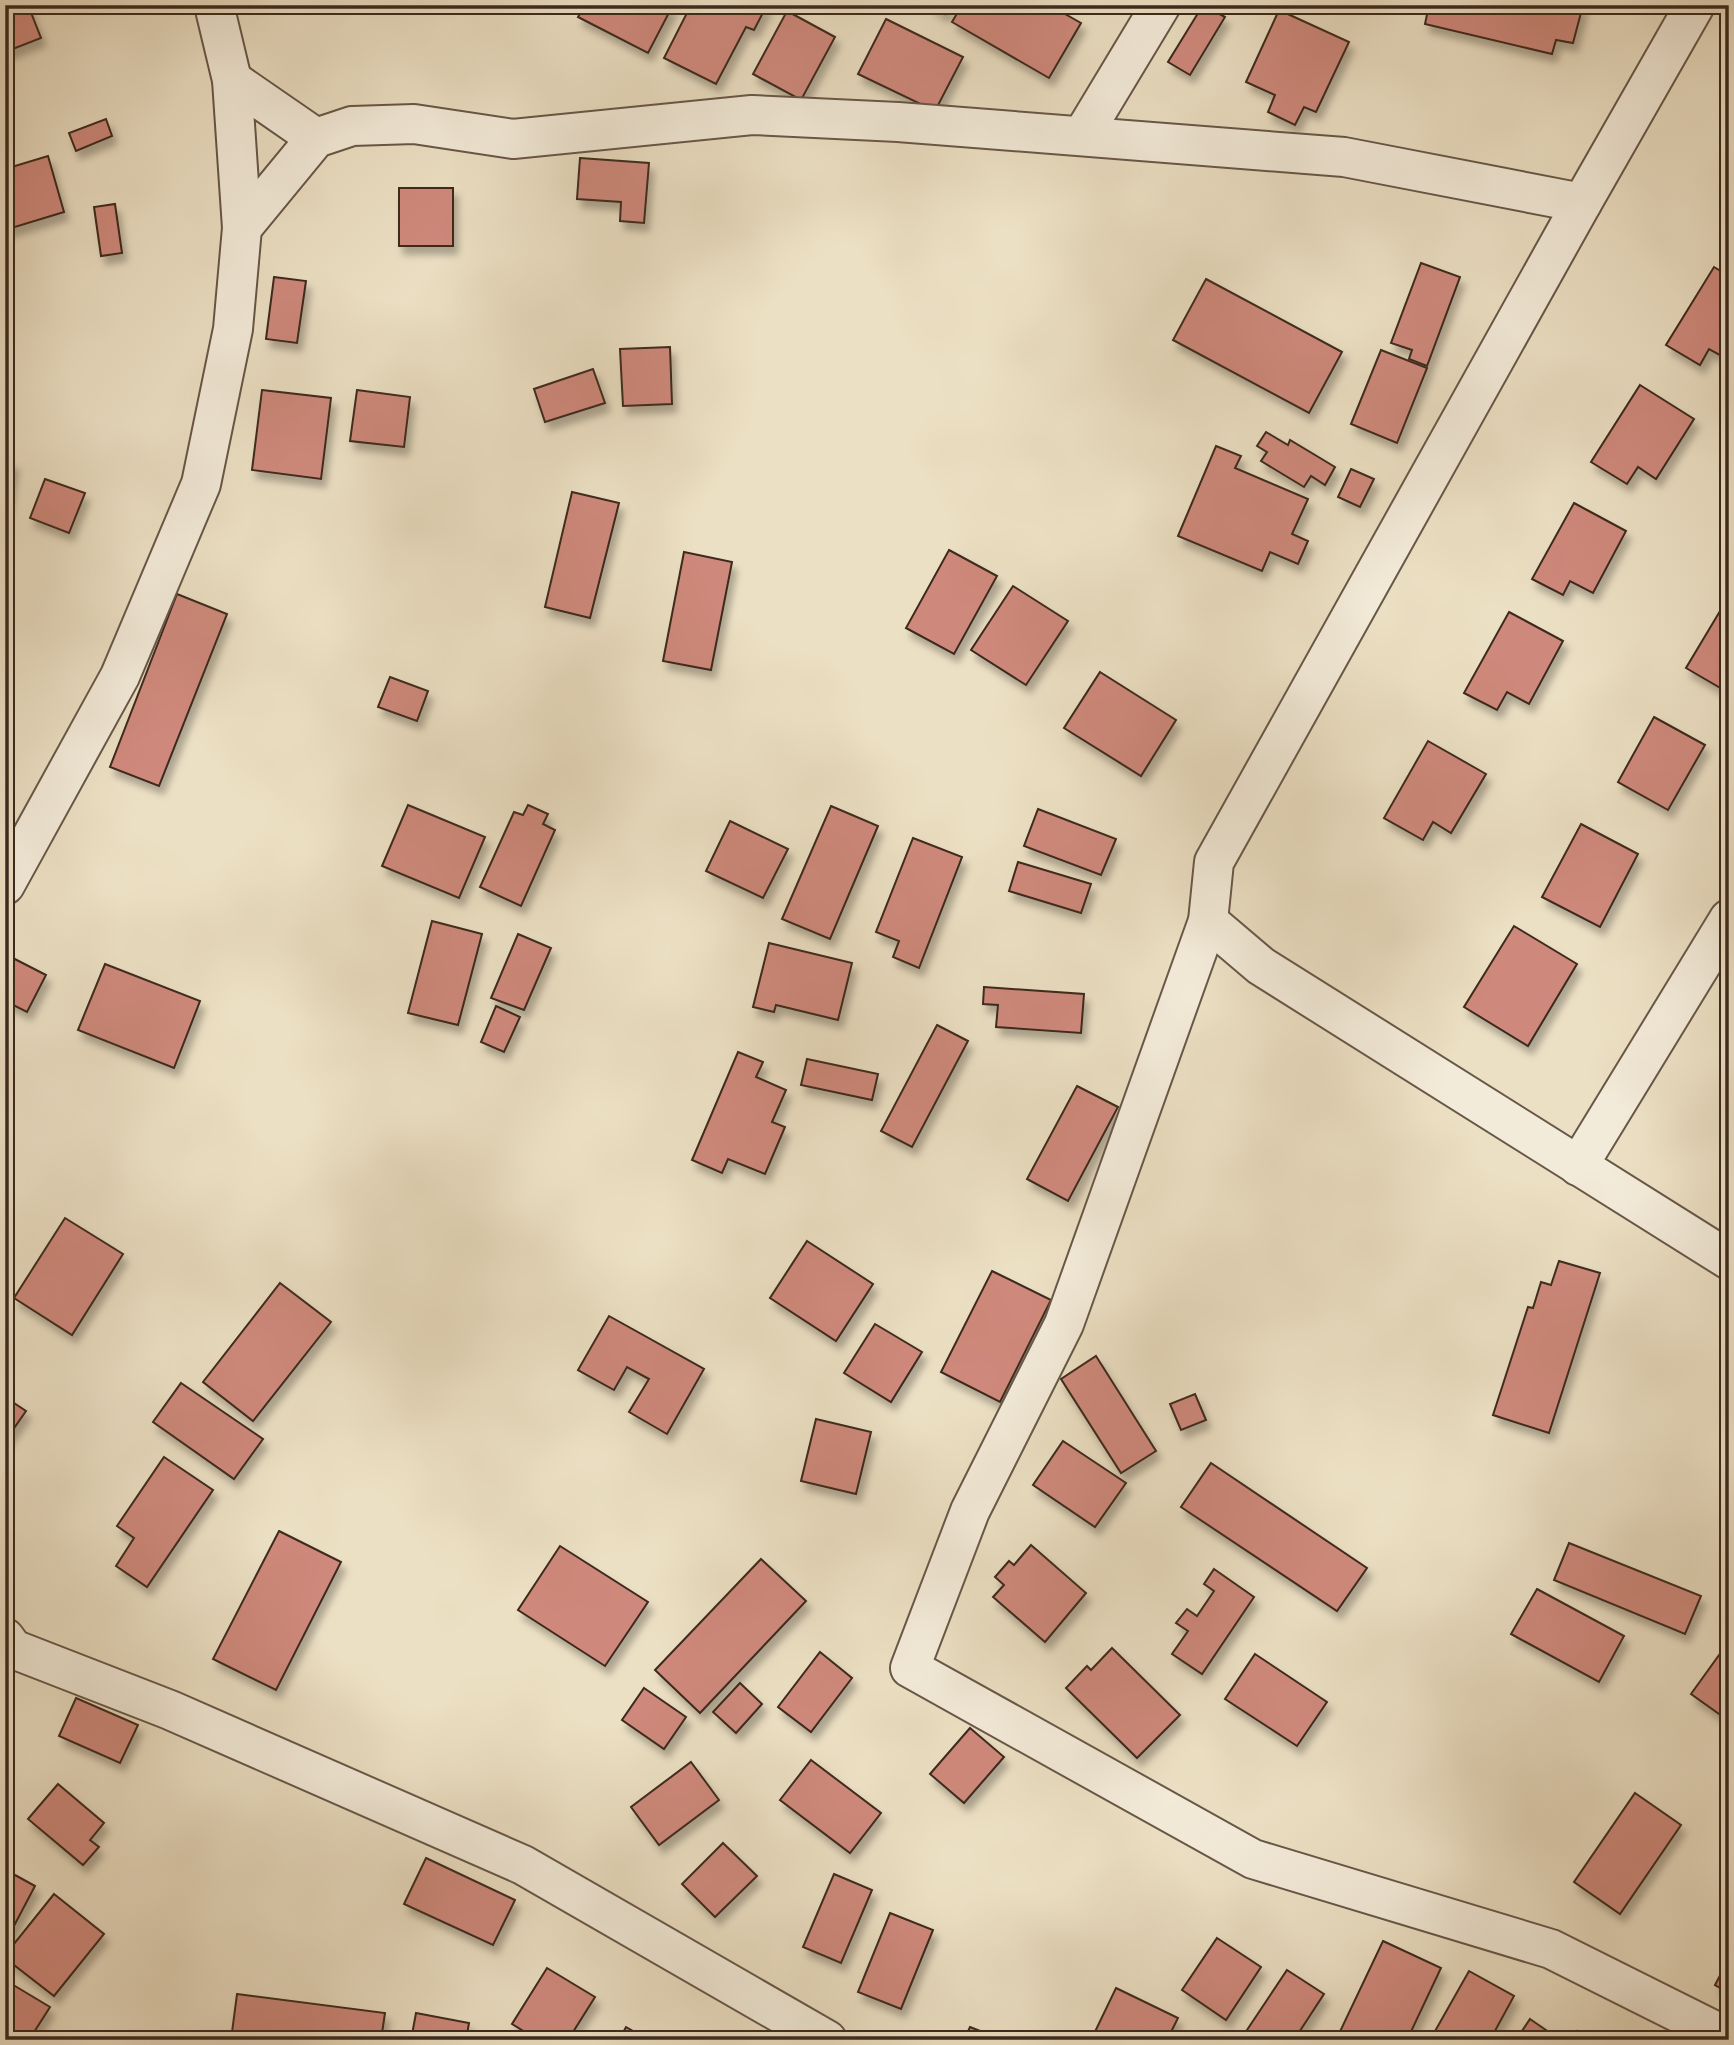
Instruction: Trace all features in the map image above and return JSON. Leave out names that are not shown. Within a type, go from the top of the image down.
[{"type":"street","points":[[5,885],[120,676],[201,484],[233,330],[242,228],[232,80],[214,5]]},
{"type":"street","points":[[1082,136],[1161,5]]},
{"type":"street","points":[[1695,5],[1214,862],[1208,921],[1064,1324],[970,1511],[910,1668],[1252,1859],[1551,1949],[1729,2038]]},
{"type":"street","points":[[232,80],[316,138]]},
{"type":"street","points":[[242,228],[316,138],[352,126],[414,124],[513,139],[752,116],[898,122],[1344,157],[1582,203]]},
{"type":"street","points":[[1578,1166],[1729,919]]},
{"type":"street","points":[[1208,921],[1261,966],[1729,1260]]},
{"type":"street","points":[[5,1638],[13,1649],[170,1710],[523,1865],[827,2040]]},
{"type":"building","points":[[5,5],[28,5],[41,38],[5,52]]},
{"type":"building","points":[[585,5],[673,5],[648,53],[578,17]]},
{"type":"building","points":[[691,5],[767,5],[754,30],[746,27],[716,84],[664,58]]},
{"type":"building","points":[[930,5],[950,5],[945,14]]},
{"type":"building","points":[[962,5],[1049,5],[1081,23],[1049,78],[952,22]]},
{"type":"building","points":[[1203,5],[1225,17],[1190,75],[1168,62]]},
{"type":"building","points":[[1429,5],[1583,5],[1573,43],[1556,40],[1552,54],[1425,24]]},
{"type":"building","points":[[1279,10],[1349,42],[1316,112],[1304,107],[1295,125],[1268,112],[1275,95],[1246,82]]},
{"type":"building","points":[[787,11],[835,37],[801,100],[753,74]]},
{"type":"building","points":[[886,19],[963,57],[935,111],[858,74]]},
{"type":"building","points":[[106,119],[112,136],[76,151],[69,133]]},
{"type":"building","points":[[48,156],[64,212],[5,230],[5,169]]},
{"type":"building","points":[[580,158],[649,163],[644,223],[620,221],[621,202],[577,199]]},
{"type":"building","points":[[399,188],[453,188],[453,246],[399,246]]},
{"type":"building","points":[[115,204],[122,253],[101,256],[94,207]]},
{"type":"building","points":[[1421,263],[1460,277],[1427,366],[1409,359],[1412,350],[1391,343]]},
{"type":"building","points":[[1714,267],[1729,276],[1729,360],[1709,349],[1700,365],[1666,345]]},
{"type":"building","points":[[274,277],[306,281],[297,343],[266,339]]},
{"type":"building","points":[[1206,279],[1342,352],[1309,413],[1173,340]]},
{"type":"building","points":[[670,347],[672,404],[623,406],[620,349]]},
{"type":"building","points":[[1381,350],[1427,368],[1397,443],[1351,424]]},
{"type":"building","points":[[593,369],[605,403],[545,422],[534,389]]},
{"type":"building","points":[[1640,385],[1694,419],[1656,479],[1638,467],[1627,484],[1591,462]]},
{"type":"building","points":[[262,390],[331,398],[321,479],[252,470]]},
{"type":"building","points":[[357,390],[410,397],[404,447],[350,441]]},
{"type":"building","points":[[1266,432],[1288,445],[1290,440],[1335,467],[1325,485],[1311,476],[1304,487],[1261,461],[1267,452],[1257,446]]},
{"type":"building","points":[[1216,446],[1241,456],[1235,468],[1308,499],[1292,534],[1308,541],[1298,564],[1270,552],[1262,571],[1178,536]]},
{"type":"building","points":[[5,461],[14,462],[5,517]]},
{"type":"building","points":[[1351,469],[1374,479],[1360,507],[1338,497]]},
{"type":"building","points":[[45,479],[85,493],[69,533],[30,518]]},
{"type":"building","points":[[572,492],[619,503],[590,618],[545,607]]},
{"type":"building","points":[[1574,503],[1626,531],[1593,593],[1570,581],[1563,595],[1532,579]]},
{"type":"building","points":[[949,550],[997,576],[954,654],[906,628]]},
{"type":"building","points":[[684,552],[732,562],[711,670],[663,661]]},
{"type":"building","points":[[1013,586],[1068,621],[1026,685],[971,650]]},
{"type":"building","points":[[177,594],[227,614],[159,786],[110,767]]},
{"type":"building","points":[[1729,596],[1729,693],[1686,668]]},
{"type":"building","points":[[1509,612],[1563,641],[1529,704],[1507,692],[1497,710],[1464,693]]},
{"type":"building","points":[[1100,672],[1176,720],[1141,776],[1064,728]]},
{"type":"building","points":[[390,677],[428,691],[417,721],[378,707]]},
{"type":"building","points":[[1654,717],[1705,745],[1668,810],[1618,782]]},
{"type":"building","points":[[1428,741],[1486,774],[1451,833],[1433,822],[1423,840],[1384,818]]},
{"type":"building","points":[[408,805],[485,837],[459,898],[382,866]]},
{"type":"building","points":[[528,805],[548,814],[543,824],[555,830],[521,906],[480,887],[514,812],[523,815]]},
{"type":"building","points":[[831,806],[878,826],[830,939],[782,919]]},
{"type":"building","points":[[1038,809],[1116,839],[1101,875],[1024,846]]},
{"type":"building","points":[[730,821],[788,849],[763,898],[706,871]]},
{"type":"building","points":[[1581,824],[1638,854],[1600,927],[1542,897]]},
{"type":"building","points":[[913,838],[962,857],[919,968],[893,957],[899,941],[876,932]]},
{"type":"building","points":[[1018,862],[1091,884],[1081,913],[1009,891]]},
{"type":"building","points":[[432,921],[482,934],[458,1025],[408,1013]]},
{"type":"building","points":[[1514,926],[1577,964],[1528,1046],[1464,1007]]},
{"type":"building","points":[[518,934],[551,948],[524,1010],[491,998]]},
{"type":"building","points":[[769,943],[852,963],[838,1020],[776,1005],[774,1012],[753,1007]]},
{"type":"building","points":[[5,954],[46,975],[27,1012],[5,1001]]},
{"type":"building","points":[[105,964],[200,1001],[174,1068],[78,1030]]},
{"type":"building","points":[[984,987],[1084,994],[1081,1033],[996,1027],[998,1005],[983,1004]]},
{"type":"building","points":[[496,1006],[520,1017],[504,1052],[481,1042]]},
{"type":"building","points":[[937,1025],[968,1041],[912,1147],[881,1131]]},
{"type":"building","points":[[738,1052],[763,1062],[756,1077],[786,1090],[772,1122],[785,1127],[765,1174],[728,1159],[722,1173],[692,1160]]},
{"type":"building","points":[[807,1059],[878,1074],[872,1100],[801,1085]]},
{"type":"building","points":[[1077,1086],[1118,1107],[1068,1201],[1027,1179]]},
{"type":"building","points":[[65,1218],[123,1254],[72,1335],[14,1298]]},
{"type":"building","points":[[807,1241],[873,1284],[836,1341],[770,1298]]},
{"type":"building","points":[[1559,1261],[1600,1273],[1549,1433],[1493,1415],[1528,1307],[1533,1308],[1541,1282],[1551,1285]]},
{"type":"building","points":[[992,1271],[1051,1300],[1000,1402],[941,1372]]},
{"type":"building","points":[[280,1283],[331,1322],[253,1421],[203,1382]]},
{"type":"building","points":[[609,1316],[704,1369],[667,1434],[629,1412],[649,1379],[627,1367],[614,1390],[578,1370]]},
{"type":"building","points":[[875,1324],[922,1352],[891,1402],[844,1373]]},
{"type":"building","points":[[1096,1356],[1156,1451],[1121,1473],[1061,1379]]},
{"type":"building","points":[[181,1383],[263,1439],[234,1479],[153,1422]]},
{"type":"building","points":[[1195,1394],[1206,1420],[1181,1430],[1170,1404]]},
{"type":"building","points":[[5,1397],[26,1411],[5,1441]]},
{"type":"building","points":[[816,1419],[871,1432],[856,1494],[801,1481]]},
{"type":"building","points":[[1063,1441],[1126,1483],[1095,1527],[1033,1485]]},
{"type":"building","points":[[164,1457],[213,1490],[147,1587],[116,1566],[134,1538],[117,1526]]},
{"type":"building","points":[[1211,1463],[1367,1568],[1337,1611],[1181,1507]]},
{"type":"building","points":[[279,1531],[341,1562],[276,1690],[213,1659]]},
{"type":"building","points":[[1569,1543],[1701,1596],[1685,1634],[1554,1580]]},
{"type":"building","points":[[1031,1545],[1086,1593],[1045,1642],[993,1597],[1004,1585],[995,1577],[1009,1561],[1014,1565]]},
{"type":"building","points":[[560,1546],[648,1602],[605,1666],[518,1610]]},
{"type":"building","points":[[761,1559],[806,1601],[700,1713],[655,1670]]},
{"type":"building","points":[[1214,1569],[1254,1597],[1202,1674],[1172,1654],[1188,1631],[1176,1623],[1187,1609],[1197,1616],[1214,1591],[1204,1584]]},
{"type":"building","points":[[1537,1589],[1624,1636],[1599,1682],[1511,1634]]},
{"type":"building","points":[[1112,1648],[1180,1715],[1137,1758],[1066,1688],[1087,1666],[1091,1670]]},
{"type":"building","points":[[1722,1651],[1729,1656],[1729,1721],[1691,1694]]},
{"type":"building","points":[[820,1652],[852,1678],[811,1732],[778,1707]]},
{"type":"building","points":[[1255,1654],[1327,1702],[1297,1746],[1225,1699]]},
{"type":"building","points":[[740,1683],[762,1704],[736,1733],[713,1712]]},
{"type":"building","points":[[644,1688],[686,1717],[664,1749],[622,1720]]},
{"type":"building","points":[[76,1698],[138,1725],[120,1763],[59,1736]]},
{"type":"building","points":[[970,1728],[1004,1757],[964,1803],[930,1774]]},
{"type":"building","points":[[811,1760],[881,1813],[850,1853],[780,1800]]},
{"type":"building","points":[[691,1762],[719,1800],[659,1845],[631,1807]]},
{"type":"building","points":[[58,1784],[104,1823],[90,1840],[99,1847],[83,1865],[28,1819]]},
{"type":"building","points":[[1635,1793],[1681,1825],[1620,1914],[1574,1882]]},
{"type":"building","points":[[723,1843],[757,1876],[715,1917],[682,1884]]},
{"type":"building","points":[[426,1858],[515,1900],[493,1945],[404,1904]]},
{"type":"building","points":[[834,1874],[872,1890],[841,1963],[803,1947]]},
{"type":"building","points":[[15,1875],[35,1886],[5,1943],[5,1894]]},
{"type":"building","points":[[54,1894],[104,1934],[54,1996],[5,1958],[5,1955]]},
{"type":"building","points":[[890,1913],[933,1930],[901,2009],[858,1992]]},
{"type":"building","points":[[1217,1938],[1261,1967],[1226,2020],[1182,1990]]},
{"type":"building","points":[[1383,1941],[1441,1968],[1407,2040],[1336,2040]]},
{"type":"building","points":[[1729,1958],[1729,1993],[1715,1985]]},
{"type":"building","points":[[547,1968],[595,1997],[568,2040],[538,2040],[512,2024]]},
{"type":"building","points":[[1287,1970],[1324,1994],[1294,2040],[1256,2040],[1245,2033]]},
{"type":"building","points":[[1469,1971],[1514,1996],[1490,2040],[1430,2040]]},
{"type":"building","points":[[5,1980],[50,2007],[29,2040],[5,2040]]},
{"type":"building","points":[[1116,1988],[1178,2018],[1167,2040],[1091,2040]]},
{"type":"building","points":[[237,1994],[385,2013],[381,2040],[231,2040]]},
{"type":"building","points":[[416,2013],[469,2023],[466,2040],[411,2040]]},
{"type":"building","points":[[1530,2019],[1556,2037],[1554,2040],[1516,2040]]},
{"type":"building","points":[[626,2027],[649,2040],[619,2040]]},
{"type":"building","points":[[970,2027],[1003,2040],[964,2040]]},
{"type":"building","points":[[1577,2031],[1587,2040],[1569,2040]]}]
